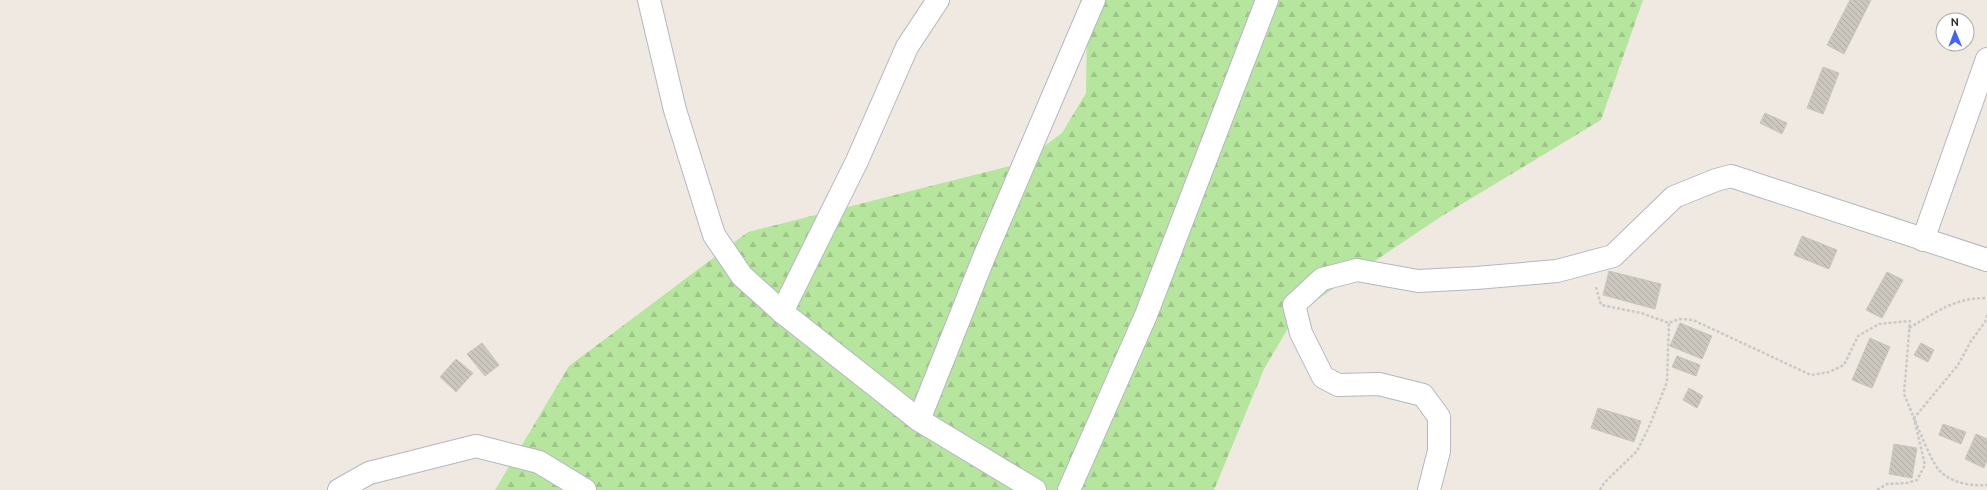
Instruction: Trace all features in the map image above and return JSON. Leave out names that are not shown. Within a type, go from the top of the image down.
[{"type":"street","points":[[649,0],[675,110],[714,235],[742,276],[782,312],[919,420],[1035,490]]},
{"type":"street","points":[[782,312],[857,161],[907,47],[938,0]]},
{"type":"street","points":[[919,420],[984,258],[1094,0]]},
{"type":"street","points":[[1069,490],[1146,315],[1267,0]]},
{"type":"street","points":[[1923,240],[1987,59]]},
{"type":"street","points":[[1429,490],[1439,451],[1438,417],[1423,395],[1379,384],[1338,385],[1323,377],[1301,333],[1294,305],[1322,279],[1357,270],[1418,281],[1557,271],[1613,256],[1674,197],[1716,180],[1731,176],[1987,260]]},
{"type":"street","points":[[339,490],[369,473],[476,446],[540,462],[585,490]]},
{"type":"path","points":[[1596,261],[1596,290],[1601,305],[1641,313],[1669,323],[1679,319],[1693,320],[1811,375],[1829,372],[1844,365],[1858,336],[1879,324],[1910,321],[1904,394],[1914,418],[1938,468],[1955,481],[1973,486],[1987,485]]},
{"type":"path","points":[[1909,329],[1953,302],[1987,298]]},
{"type":"path","points":[[1914,418],[1958,365],[1971,341],[1985,322],[1987,315]]},
{"type":"path","points":[[1600,490],[1604,483],[1637,451],[1649,427],[1667,382],[1669,323]]},
{"type":"path","points":[[1877,490],[1887,484],[1908,483],[1917,480],[1925,465],[1914,418]]},
{"type":"green space","points":[[1080,0],[1643,0],[1601,120],[1442,216],[1297,313],[1264,369],[1214,490],[495,490],[569,366],[748,232],[1022,163],[1062,133],[1086,93],[1087,24]]},
{"type":"building","points":[[1850,0],[1871,0],[1844,54],[1827,45]]},
{"type":"building","points":[[1823,67],[1839,73],[1823,114],[1807,108]]},
{"type":"building","points":[[1765,113],[1787,123],[1782,134],[1760,123]]},
{"type":"building","points":[[1802,236],[1837,250],[1829,269],[1794,255]]},
{"type":"building","points":[[1609,271],[1661,284],[1655,309],[1603,295]]},
{"type":"building","points":[[1887,272],[1903,280],[1882,318],[1866,310]]},
{"type":"building","points":[[1680,323],[1712,336],[1702,359],[1670,346]]},
{"type":"building","points":[[1870,338],[1890,347],[1872,388],[1852,380]]},
{"type":"building","points":[[482,343],[499,365],[485,376],[467,354]]},
{"type":"building","points":[[1921,343],[1934,350],[1928,362],[1914,355]]},
{"type":"building","points":[[1677,356],[1700,365],[1696,376],[1672,367]]},
{"type":"building","points":[[456,359],[473,373],[456,392],[440,377]]},
{"type":"building","points":[[1689,388],[1703,396],[1697,408],[1683,400]]},
{"type":"building","points":[[1598,408],[1641,421],[1634,442],[1591,428]]},
{"type":"building","points":[[1943,424],[1966,432],[1961,444],[1939,435]]},
{"type":"building","points":[[1976,434],[1987,439],[1987,461],[1984,468],[1965,459]]},
{"type":"building","points":[[1894,444],[1917,448],[1912,478],[1889,474]]}]
